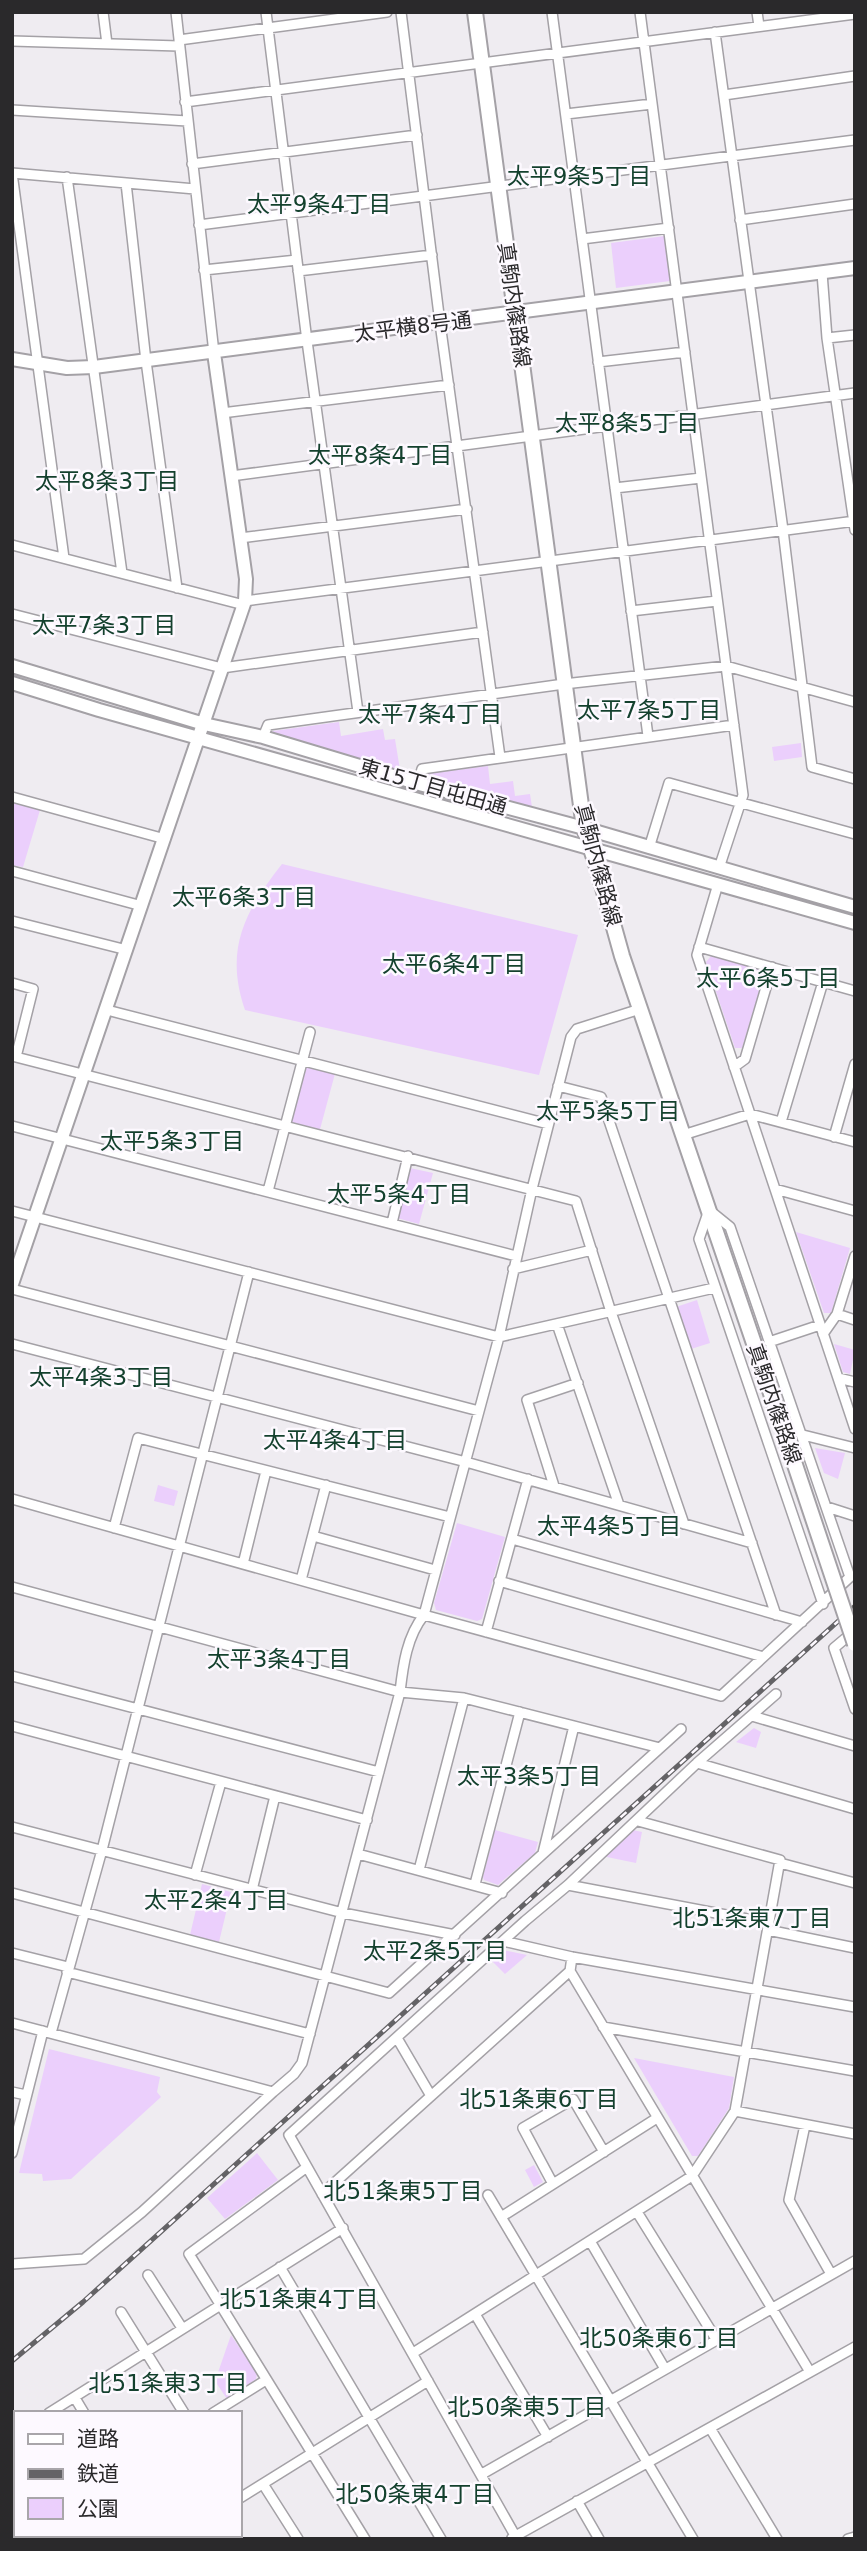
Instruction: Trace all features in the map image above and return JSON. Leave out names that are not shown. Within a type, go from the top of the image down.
[{"type":"main road","name":"真駒内篠路線","points":[[475,12],[584,828],[640,1009],[855,1644]]},
{"type":"street","points":[[103,12],[107,44]]},
{"type":"street","points":[[176,12],[214,353],[246,579],[244,603],[12,1286],[480,1411]]},
{"type":"street","points":[[266,12],[307,341],[358,712]]},
{"type":"street","points":[[12,41],[179,43],[387,12]]},
{"type":"street","points":[[401,12],[440,323],[500,757]]},
{"type":"street","points":[[552,12],[648,736]]},
{"type":"street","points":[[640,12],[743,795],[719,868]]},
{"type":"street","points":[[757,12],[759,26]]},
{"type":"street","points":[[185,102],[826,15],[855,14]]},
{"type":"street","points":[[715,32],[783,530],[812,767],[855,779]]},
{"type":"street","points":[[724,95],[855,76]]},
{"type":"street","points":[[565,114],[652,104]]},
{"type":"street","points":[[12,110],[187,121]]},
{"type":"street","points":[[192,164],[417,135]]},
{"type":"street","points":[[199,225],[855,140]]},
{"type":"street","points":[[64,558],[12,173],[195,189]]},
{"type":"street","points":[[67,177],[122,573]]},
{"type":"street","points":[[127,183],[146,361],[177,588]]},
{"type":"street","points":[[740,220],[855,204]]},
{"type":"street","points":[[582,239],[668,228]]},
{"type":"street","points":[[299,271],[432,255]]},
{"type":"street","points":[[204,270],[297,260]]},
{"type":"street","name":"太平横8号通","points":[[12,359],[67,368],[93,367],[855,268]]},
{"type":"street","points":[[12,545],[244,603],[548,560],[783,530],[854,524],[850,457],[836,396],[821,273]]},
{"type":"street","points":[[827,338],[855,335]]},
{"type":"street","points":[[598,362],[685,352]]},
{"type":"street","points":[[222,413],[449,384]]},
{"type":"street","points":[[231,476],[855,393]]},
{"type":"street","points":[[615,488],[701,478]]},
{"type":"street","points":[[240,538],[467,509]]},
{"type":"street","points":[[631,611],[718,601]]},
{"type":"street","points":[[12,614],[222,668],[483,632]]},
{"type":"street","name":"東15丁目屯田通","points":[[12,666],[204,724],[263,737],[855,907]]},
{"type":"street","points":[[263,737],[268,724],[564,684],[726,666],[855,702]]},
{"type":"street","name":"東15丁目屯田通","points":[[12,683],[855,923]]},
{"type":"street","points":[[418,783],[422,769],[734,725]]},
{"type":"street","points":[[649,848],[669,783],[855,834]]},
{"type":"street","points":[[12,797],[164,839]]},
{"type":"street","points":[[12,871],[142,906]]},
{"type":"street","points":[[718,884],[697,955],[855,1429]]},
{"type":"street","points":[[12,921],[127,950]]},
{"type":"street","points":[[699,947],[855,991]]},
{"type":"street","points":[[734,1067],[745,1059],[772,967]]},
{"type":"street","points":[[780,1122],[823,982]]},
{"type":"street","points":[[12,983],[33,989],[14,1057],[576,1201],[684,1524]]},
{"type":"street","points":[[12,2264],[84,2259],[142,2211],[274,2092],[302,2063],[380,1772],[414,1627],[424,1615],[480,1411],[571,1037],[577,1030],[640,1009]]},
{"type":"street","points":[[107,1010],[548,1124]]},
{"type":"street","points":[[268,1191],[310,1032]]},
{"type":"street","points":[[834,1137],[855,1064]]},
{"type":"street","points":[[558,1086],[601,1097],[776,1615]]},
{"type":"street","points":[[683,1135],[750,1114],[855,1142]]},
{"type":"street","points":[[12,1126],[516,1256]]},
{"type":"street","points":[[392,1223],[408,1156]]},
{"type":"street","points":[[775,1189],[855,1211]]},
{"type":"street","points":[[12,1499],[721,1696],[823,1604],[853,1575],[730,1227],[709,1210],[699,1239],[823,1604]]},
{"type":"street","points":[[12,1211],[499,1337],[714,1288]]},
{"type":"street","points":[[513,1269],[592,1250]]},
{"type":"street","points":[[769,1342],[822,1330],[837,1314],[855,1256]]},
{"type":"street","points":[[12,2153],[26,2095],[86,1912],[248,1272]]},
{"type":"street","points":[[837,1314],[855,1320]]},
{"type":"street","points":[[557,1324],[619,1505]]},
{"type":"street","points":[[12,1344],[466,1462],[752,1543]]},
{"type":"street","points":[[838,1378],[855,1382]]},
{"type":"street","points":[[554,1486],[527,1400],[578,1383]]},
{"type":"street","points":[[803,1435],[855,1448]]},
{"type":"street","points":[[114,1528],[138,1438],[450,1517]]},
{"type":"street","points":[[243,1564],[266,1471]]},
{"type":"street","points":[[485,1632],[528,1479]]},
{"type":"street","points":[[301,1580],[326,1485]]},
{"type":"street","points":[[827,1507],[855,1516]]},
{"type":"street","points":[[313,1536],[435,1570]]},
{"type":"street","points":[[512,1539],[802,1622]]},
{"type":"street","points":[[499,1581],[763,1657]]},
{"type":"street","points":[[12,1587],[400,1692],[464,1698],[660,1748]]},
{"type":"street","points":[[855,1631],[834,1648],[855,1709]]},
{"type":"street","points":[[12,1676],[380,1772]]},
{"type":"street","points":[[776,1695],[289,2135],[482,2474],[514,2538],[855,2347]]},
{"type":"street","points":[[419,1870],[464,1698]]},
{"type":"street","points":[[474,1884],[520,1712]]},
{"type":"street","points":[[752,1716],[855,1746]]},
{"type":"street","points":[[12,1726],[367,1820]]},
{"type":"street","points":[[543,1853],[574,1726]]},
{"type":"street","points":[[12,1893],[389,1993],[681,1729]]},
{"type":"street","points":[[698,1763],[855,1809]]},
{"type":"street","points":[[195,1875],[221,1782]]},
{"type":"street","points":[[252,1890],[275,1796]]},
{"type":"street","points":[[638,1821],[855,1883]]},
{"type":"street","points":[[12,1827],[343,1913],[455,1935]]},
{"type":"street","points":[[358,1854],[502,1893]]},
{"type":"street","points":[[413,2353],[692,2176],[735,2111],[780,1863]]},
{"type":"street","points":[[568,1885],[855,1948]]},
{"type":"street","points":[[503,1941],[572,1957],[855,2007]]},
{"type":"street","points":[[12,1953],[310,2034]]},
{"type":"street","points":[[572,1957],[570,1971],[810,2372]]},
{"type":"street","points":[[323,2194],[570,1971]]},
{"type":"street","points":[[12,2023],[274,2092]]},
{"type":"street","points":[[603,2026],[855,2071]]},
{"type":"street","points":[[397,2038],[430,2095]]},
{"type":"street","points":[[12,2092],[26,2095]]},
{"type":"street","points":[[553,2184],[523,2128],[573,2099],[604,2152]]},
{"type":"street","points":[[735,2111],[855,2134]]},
{"type":"street","points":[[501,2217],[657,2118]]},
{"type":"street","points":[[805,2125],[789,2200],[831,2274]]},
{"type":"street","points":[[307,2167],[189,2254],[365,2539]]},
{"type":"street","points":[[488,2195],[693,2539]]},
{"type":"street","points":[[637,2212],[716,2339]]},
{"type":"street","points":[[52,2411],[343,2228]]},
{"type":"street","points":[[590,2241],[665,2369]]},
{"type":"street","points":[[482,2474],[855,2261]]},
{"type":"street","points":[[280,2267],[441,2539]]},
{"type":"street","points":[[148,2275],[181,2328]]},
{"type":"street","points":[[121,2312],[183,2411]]},
{"type":"street","points":[[475,2314],[548,2437]]},
{"type":"street","points":[[216,2411],[266,2380]]},
{"type":"street","points":[[242,2497],[428,2381]]},
{"type":"street","points":[[75,2398],[83,2411]]},
{"type":"street","points":[[710,2428],[778,2539]]},
{"type":"street","points":[[263,2484],[298,2539]]},
{"type":"street","points":[[577,2501],[599,2539]]},
{"type":"street","points":[[848,2539],[855,2537]]},
{"type":"green space","points":[[665,236],[670,281],[616,288],[611,243]]},
{"type":"green space","points":[[339,722],[341,736],[383,729],[385,740],[395,739],[400,770],[272,735],[273,731]]},
{"type":"green space","points":[[801,743],[802,757],[774,761],[772,747]]},
{"type":"green space","points":[[488,766],[490,784],[513,781],[515,796],[530,794],[532,807],[425,779],[426,774]]},
{"type":"green space","points":[[12,803],[40,810],[23,867],[12,865]]},
{"type":"green space","points":[[282,864],[578,935],[539,1075],[245,1010],[237,968],[242,932],[258,898]]},
{"type":"green space","points":[[711,956],[762,970],[764,975],[742,1048],[735,1048],[706,962]]},
{"type":"green space","points":[[302,1061],[336,1070],[319,1133],[285,1125]]},
{"type":"green space","points":[[410,1168],[433,1173],[419,1224],[397,1218]]},
{"type":"green space","points":[[796,1232],[850,1248],[831,1313],[824,1313]]},
{"type":"green space","points":[[697,1300],[710,1343],[691,1349],[676,1307]]},
{"type":"green space","points":[[834,1344],[855,1350],[850,1374],[843,1372]]},
{"type":"green space","points":[[815,1448],[845,1453],[838,1479],[824,1473]]},
{"type":"green space","points":[[158,1485],[178,1491],[174,1506],[154,1501]]},
{"type":"green space","points":[[457,1523],[505,1537],[482,1619],[477,1621],[436,1610],[434,1603]]},
{"type":"green space","points":[[754,1728],[761,1732],[756,1748],[736,1742]]},
{"type":"green space","points":[[495,1830],[538,1842],[535,1853],[498,1885],[484,1880],[483,1877]]},
{"type":"green space","points":[[633,1830],[642,1832],[636,1863],[602,1856]]},
{"type":"green space","points":[[202,1884],[231,1892],[219,1942],[190,1935]]},
{"type":"green space","points":[[503,1950],[527,1955],[505,1974],[491,1960]]},
{"type":"green space","points":[[49,2049],[160,2077],[157,2092],[161,2097],[71,2179],[43,2181],[42,2174],[19,2173]]},
{"type":"green space","points":[[634,2058],[734,2077],[729,2108],[698,2156],[692,2156]]},
{"type":"green space","points":[[257,2153],[278,2180],[225,2219],[207,2198]]},
{"type":"green space","points":[[534,2165],[543,2182],[534,2187],[525,2170]]},
{"type":"green space","points":[[231,2335],[257,2374],[256,2379],[227,2399],[215,2381]]},
{"type":"railway","points":[[12,2361],[83,2302],[855,1606]]},
{"type":"district","name":"太平9条5丁目","points":[[579,176]]},
{"type":"district","name":"太平9条4丁目","points":[[319,204]]},
{"type":"district","name":"太平8条5丁目","points":[[627,423]]},
{"type":"district","name":"太平8条4丁目","points":[[380,455]]},
{"type":"district","name":"太平8条3丁目","points":[[107,481]]},
{"type":"district","name":"太平7条3丁目","points":[[104,625]]},
{"type":"district","name":"太平7条5丁目","points":[[649,710]]},
{"type":"district","name":"太平7条4丁目","points":[[430,714]]},
{"type":"district","name":"太平6条3丁目","points":[[244,897]]},
{"type":"district","name":"太平6条4丁目","points":[[454,964]]},
{"type":"district","name":"太平6条5丁目","points":[[768,978]]},
{"type":"district","name":"太平5条5丁目","points":[[608,1111]]},
{"type":"district","name":"太平5条3丁目","points":[[172,1141]]},
{"type":"district","name":"太平5条4丁目","points":[[399,1194]]},
{"type":"district","name":"太平4条3丁目","points":[[101,1377]]},
{"type":"district","name":"太平4条4丁目","points":[[335,1440]]},
{"type":"district","name":"太平4条5丁目","points":[[609,1526]]},
{"type":"district","name":"太平3条4丁目","points":[[279,1659]]},
{"type":"district","name":"太平3条5丁目","points":[[529,1776]]},
{"type":"district","name":"太平2条4丁目","points":[[216,1900]]},
{"type":"district","name":"北51条東7丁目","points":[[752,1918]]},
{"type":"district","name":"太平2条5丁目","points":[[435,1951]]},
{"type":"district","name":"北51条東6丁目","points":[[539,2099]]},
{"type":"district","name":"北51条東5丁目","points":[[403,2191]]},
{"type":"district","name":"北51条東4丁目","points":[[299,2299]]},
{"type":"district","name":"北50条東6丁目","points":[[659,2338]]},
{"type":"district","name":"北51条東3丁目","points":[[168,2383]]},
{"type":"district","name":"北50条東5丁目","points":[[527,2407]]},
{"type":"district","name":"北50条東4丁目","points":[[415,2494]]}]
